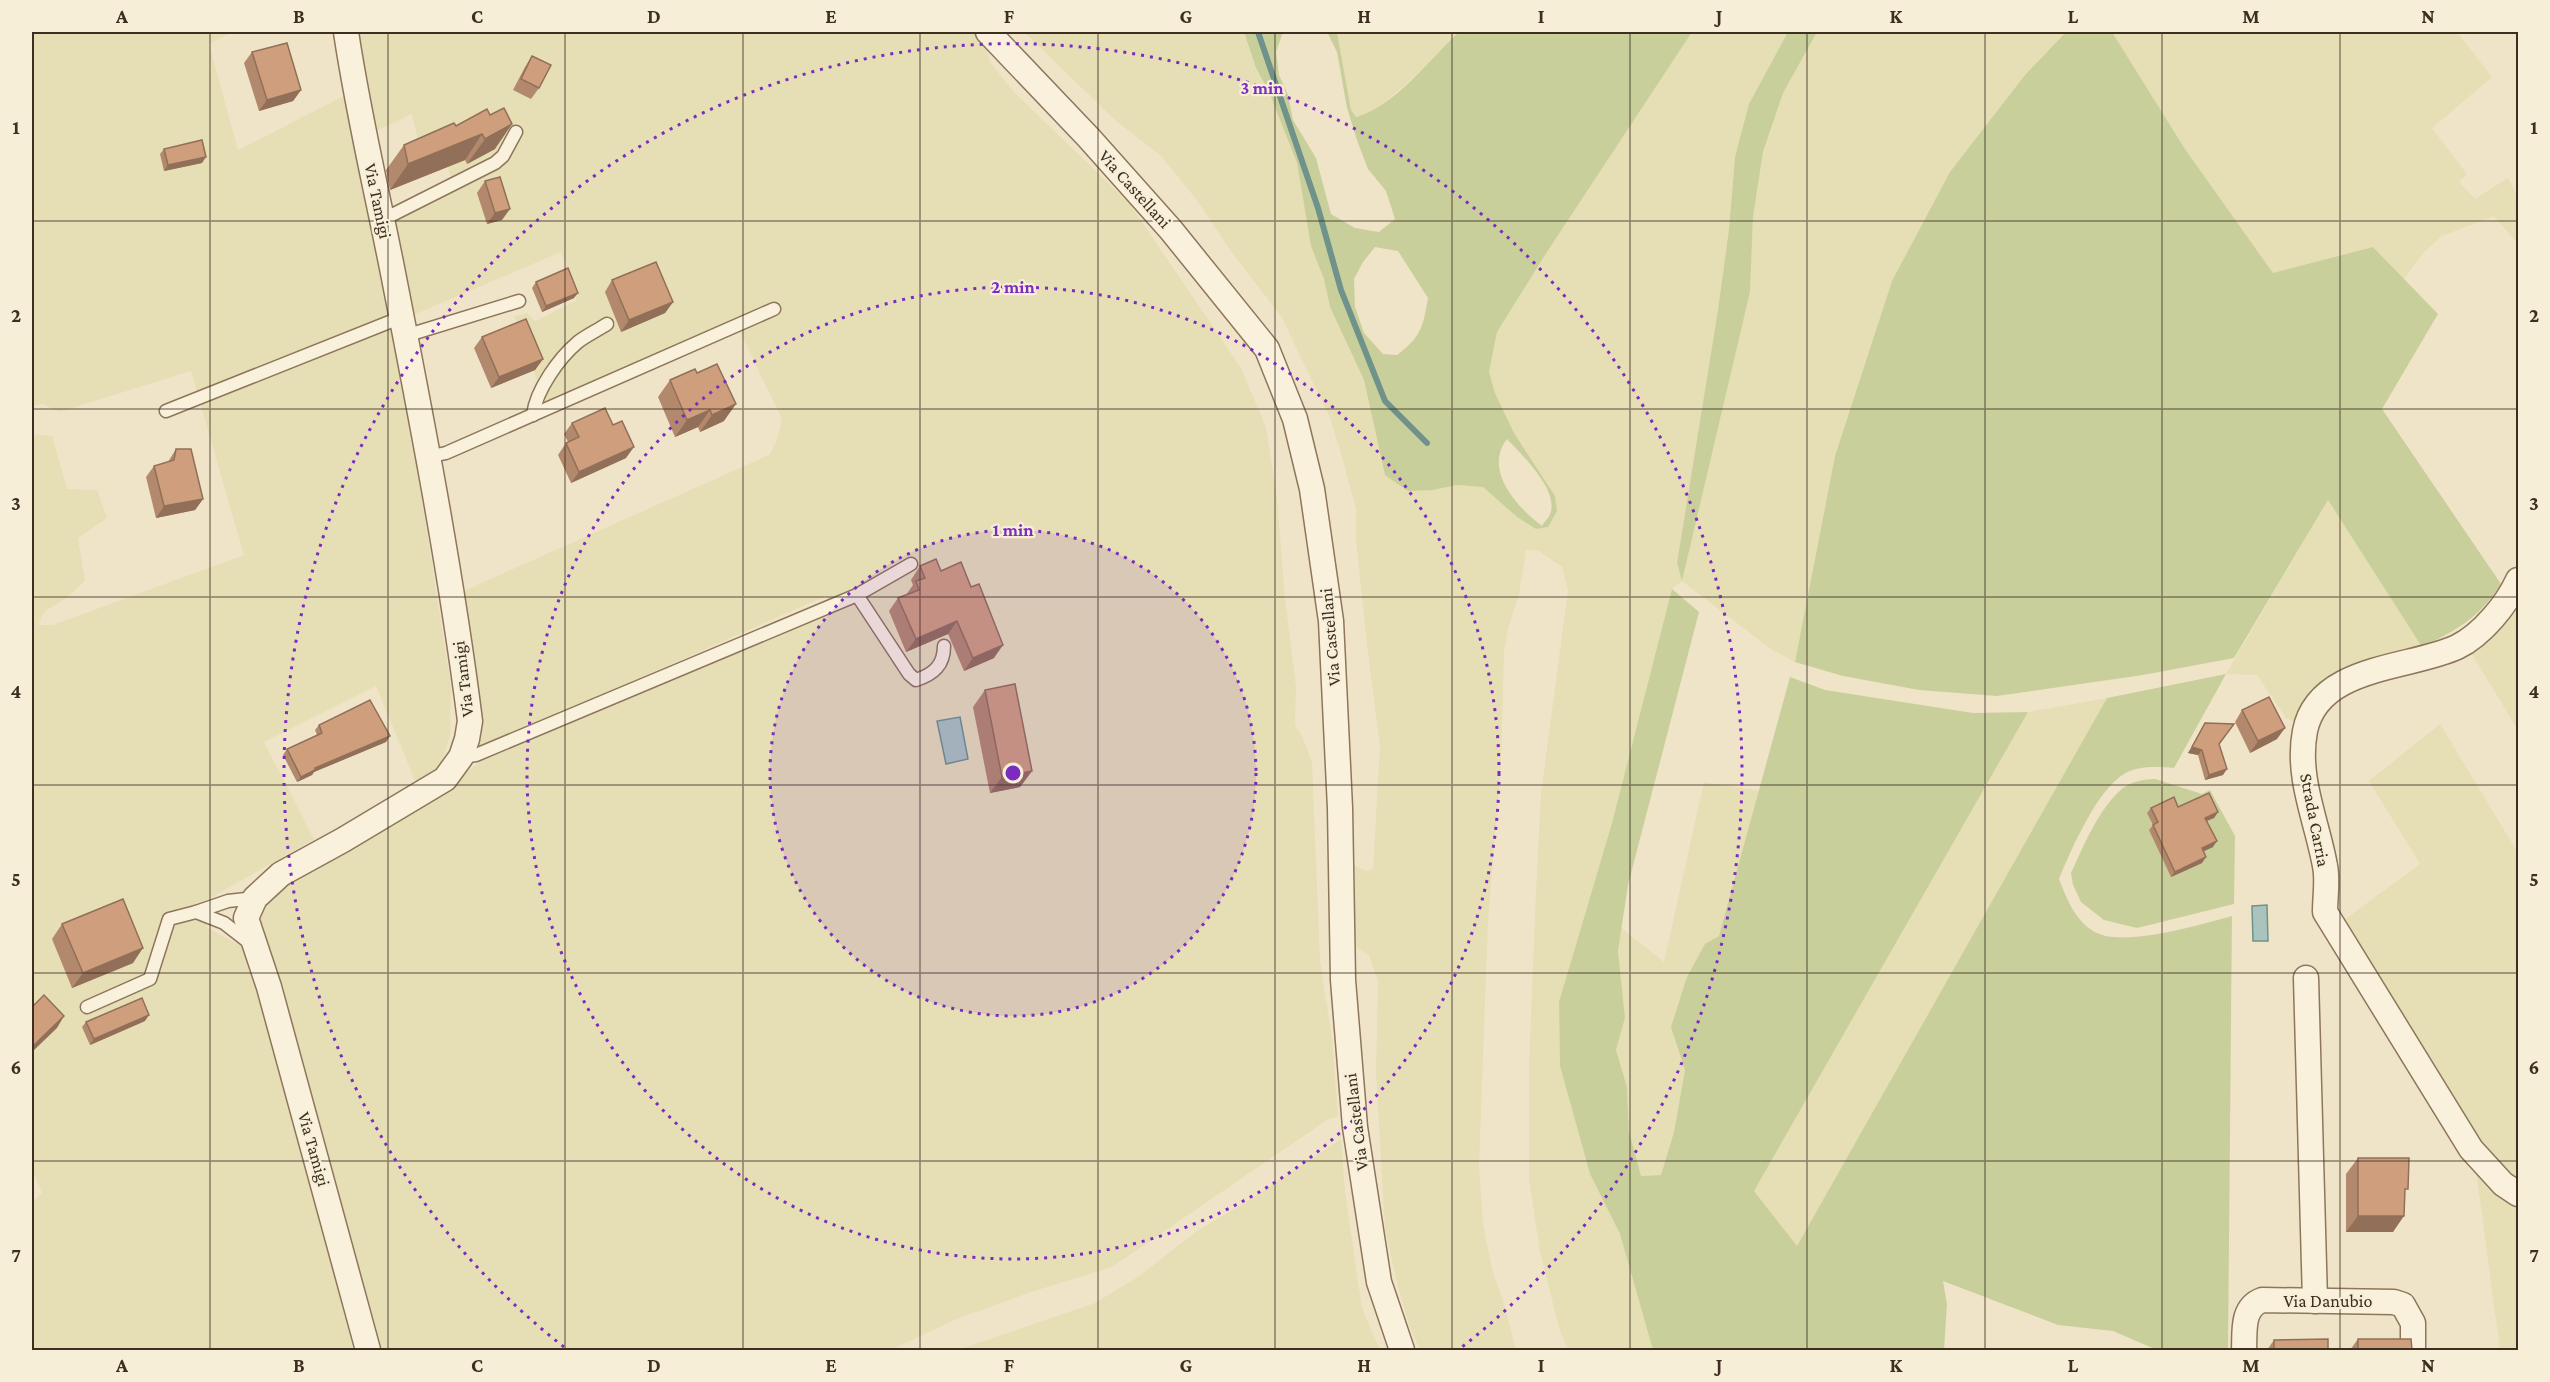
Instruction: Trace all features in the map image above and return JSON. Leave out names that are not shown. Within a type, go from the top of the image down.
[{"type":"street","name":"Via Tamigi","points":[[346,32],[358,112],[382,220],[427,457],[455,613],[470,721],[461,757],[445,779],[281,874],[255,898],[246,918],[273,999],[368,1350]]},
{"type":"street","name":"Via Castellani","points":[[988,32],[1089,138],[1171,230],[1260,340],[1267,349],[1295,419],[1312,489],[1331,621],[1340,808],[1343,980],[1355,1127],[1379,1282],[1402,1350]]},
{"type":"street","name":"Strada Carria","points":[[2518,580],[2489,621],[2460,646],[2426,659],[2367,672],[2328,693],[2309,718],[2303,757],[2306,790],[2326,869],[2325,912],[2471,1149],[2503,1184],[2518,1194]]},
{"type":"street","points":[[2306,978],[2315,1301]]},
{"type":"street","name":"Via Danubio","points":[[2244,1350],[2248,1310],[2262,1300],[2387,1301],[2403,1305],[2413,1323],[2413,1350]]},
{"type":"lane","points":[[382,220],[495,163],[503,156],[516,132]]},
{"type":"lane","points":[[166,411],[403,326],[519,301]]},
{"type":"lane","points":[[427,457],[446,453],[774,309]]},
{"type":"lane","points":[[533,415],[535,399],[552,372],[577,343],[607,324]]},
{"type":"lane","points":[[461,757],[476,755],[857,595],[911,564]]},
{"type":"lane","points":[[857,595],[909,674],[916,680],[936,670],[944,658],[944,646]]},
{"type":"lane","points":[[87,1007],[150,979],[169,920],[228,901],[255,898]]},
{"type":"lane","points":[[196,912],[224,923],[256,948]]},
{"type":"shaded area","points":[[32,32],[233,32],[209,44],[238,150],[346,95],[395,326],[451,687],[450,735],[440,770],[417,785],[376,686],[264,742],[314,839],[198,905],[208,928],[243,947],[254,917],[268,894],[450,785],[480,762],[833,613],[826,596],[480,748],[470,746],[457,594],[769,455],[776,443],[782,419],[739,330],[546,405],[514,316],[527,313],[535,321],[577,300],[561,252],[406,318],[388,221],[453,187],[441,141],[420,149],[412,114],[368,135],[354,32],[974,32],[986,45],[990,62],[1013,91],[1129,203],[1241,368],[1266,427],[1277,498],[1285,599],[1296,686],[1295,725],[1312,762],[1320,961],[1332,1039],[1338,1116],[1327,1120],[1112,1267],[1028,1293],[954,1320],[891,1350],[32,1350],[32,1202],[42,1193],[32,1169],[32,434],[52,436],[67,489],[97,490],[107,518],[78,538],[85,581],[68,597],[45,611],[38,625],[53,625],[244,555],[191,371],[59,412],[43,404],[32,406]]},
{"type":"shaded area","points":[[1024,32],[1244,32],[1256,68],[1269,92],[1297,163],[1311,246],[1324,279],[1330,307],[1364,380],[1385,475],[1433,490],[1457,485],[1483,487],[1517,517],[1536,529],[1548,527],[1555,496],[1514,433],[1495,393],[1489,372],[1497,332],[1692,32],[1788,32],[1735,157],[1729,229],[1718,310],[1677,563],[1682,580],[1750,292],[1753,217],[1763,152],[1783,93],[1817,32],[2066,32],[2025,75],[1892,281],[1835,456],[1795,662],[1771,649],[1682,581],[1672,589],[1612,823],[1559,1002],[1560,1066],[1590,1174],[1620,1234],[1653,1350],[1568,1350],[1559,1328],[1540,1252],[1529,1179],[1529,1066],[1541,794],[1568,590],[1562,567],[1539,551],[1526,550],[1519,595],[1509,625],[1504,652],[1501,763],[1488,921],[1479,1167],[1483,1224],[1493,1273],[1516,1350],[1420,1350],[1409,1325],[1398,1287],[1385,1229],[1376,1073],[1378,981],[1369,955],[1349,943],[1348,867],[1354,865],[1366,871],[1373,869],[1380,746],[1356,540],[1356,509],[1340,450],[1330,418],[1281,316],[1233,254],[1196,199],[1161,156],[1115,120]]},
{"type":"shaded area","points":[[1337,32],[1459,32],[1430,63],[1371,114],[1356,117],[1351,110]]},
{"type":"shaded area","points":[[2112,32],[2457,32],[2492,77],[2432,128],[2467,174],[2459,182],[2475,199],[2508,178],[2518,197],[2518,244],[2494,216],[2442,236],[2424,252],[2404,279],[2373,247],[2273,273],[2185,149]]},
{"type":"shaded area","points":[[2328,500],[2422,647],[2360,664],[2327,677],[2304,706],[2297,723],[2286,718],[2257,675],[2226,674]]},
{"type":"shaded area","points":[[2518,589],[2518,730],[2467,646]]},
{"type":"shaded area","points":[[2107,698],[1797,1247],[1754,1191],[2028,712]]},
{"type":"shaded area","points":[[2440,724],[2518,853],[2518,1350],[2500,1350],[2472,1140],[2340,923],[2420,864],[2369,781]]},
{"type":"shaded area","points":[[1704,782],[1760,791],[1719,936],[1672,1027],[1685,1070],[1674,1132],[1661,1175],[1641,1176],[1629,1132],[1627,1087],[1616,1050],[1625,1018],[1618,951],[1621,928],[1664,962]]},
{"type":"shaded area","points":[[1341,1139],[1345,1191],[1362,1308],[1380,1350],[958,1350],[1095,1303],[1138,1277],[1197,1231],[1254,1197]]},
{"type":"green space","points":[[1244,32],[1283,32],[1276,52],[1279,75],[1288,95],[1293,120],[1316,158],[1331,214],[1355,228],[1379,232],[1395,219],[1386,191],[1368,169],[1358,143],[1347,108],[1337,52],[1327,32],[1337,32],[1351,110],[1356,117],[1384,104],[1411,81],[1459,32],[1692,32],[1497,332],[1489,372],[1495,393],[1514,433],[1555,496],[1557,511],[1548,527],[1536,529],[1517,517],[1483,487],[1457,485],[1433,490],[1408,491],[1385,475],[1364,380],[1330,307],[1324,279],[1311,246],[1297,163],[1269,92],[1256,68]],"holes":[[[1375,247],[1398,251],[1428,298],[1420,331],[1411,343],[1397,355],[1383,354],[1364,333],[1355,307],[1354,279],[1363,262]],[[1507,439],[1538,474],[1549,495],[1552,505],[1550,514],[1542,526],[1514,498],[1501,475],[1499,463],[1501,451]]]},
{"type":"green space","points":[[1788,32],[1817,32],[1783,93],[1763,152],[1753,217],[1750,292],[1682,581],[1677,563],[1718,310],[1729,229],[1735,157],[1749,104]]},
{"type":"green space","points":[[2066,32],[2112,32],[2185,149],[2273,273],[2373,247],[2438,314],[2382,409],[2501,584],[2484,606],[2457,629],[2422,647],[2328,500],[2234,658],[2143,675],[1997,696],[1919,690],[1843,676],[1795,662],[1835,456],[1892,281],[1950,172],[2025,75]]},
{"type":"green space","points":[[1672,589],[1699,612],[1628,885],[1618,951],[1625,1018],[1616,1050],[1627,1087],[1629,1132],[1641,1176],[1661,1175],[1674,1132],[1685,1070],[1671,1027],[1687,977],[1705,944],[1719,936],[1790,677],[1825,690],[1973,713],[2028,712],[1754,1191],[1797,1246],[2107,698],[2226,674],[2174,768],[2149,767],[2130,771],[2114,782],[2104,793],[2086,822],[2059,879],[2072,909],[2082,922],[2095,932],[2108,936],[2143,936],[2163,933],[2232,916],[2228,1350],[2157,1350],[2113,1331],[2058,1325],[1943,1281],[1947,1304],[1944,1350],[1653,1350],[1620,1234],[1590,1174],[1560,1066],[1559,1002],[1612,823]]},
{"type":"green space","points":[[2155,779],[2202,794],[2210,790],[2235,836],[2234,904],[2137,928],[2104,920],[2081,902],[2073,885],[2071,873],[2093,828],[2114,796],[2130,784]]},
{"type":"water","points":[[960,717],[968,759],[946,764],[937,721]]},
{"type":"water","points":[[2267,905],[2268,941],[2253,941],[2252,906]]},
{"type":"building","points":[[287,43],[301,90],[267,100],[252,52]]},
{"type":"building","points":[[532,56],[551,65],[539,88],[521,79]]},
{"type":"building","points":[[504,108],[512,124],[485,139],[482,134],[408,164],[404,145],[454,123],[456,126],[487,109],[490,115]]},
{"type":"building","points":[[202,140],[206,157],[168,165],[164,149]]},
{"type":"building","points":[[500,177],[510,209],[495,213],[485,181]]},
{"type":"building","points":[[656,262],[673,302],[629,320],[612,280]]},
{"type":"building","points":[[568,268],[578,293],[546,306],[536,282]]},
{"type":"building","points":[[526,319],[543,359],[499,377],[482,337]]},
{"type":"building","points":[[717,364],[736,404],[712,415],[710,410],[687,420],[670,380],[695,369],[697,373]]},
{"type":"building","points":[[605,408],[613,425],[622,421],[634,447],[579,472],[566,443],[579,437],[572,423]]},
{"type":"building","points":[[176,449],[191,449],[203,499],[164,506],[154,466],[174,460]]},
{"type":"building","points":[[936,559],[941,571],[961,562],[971,587],[979,584],[1003,645],[973,658],[957,621],[916,639],[898,598],[919,590],[916,581],[925,578],[920,566]]},
{"type":"building","points":[[1015,684],[1032,771],[1002,777],[985,690]]},
{"type":"building","points":[[2269,697],[2285,728],[2258,741],[2242,710]]},
{"type":"building","points":[[370,700],[390,736],[315,768],[301,777],[287,749],[322,733],[319,725]]},
{"type":"building","points":[[2205,723],[2234,724],[2219,744],[2227,769],[2209,775],[2202,750],[2192,747]]},
{"type":"building","points":[[2209,793],[2218,812],[2205,818],[2217,841],[2202,848],[2206,857],[2175,872],[2153,825],[2158,822],[2151,808],[2174,797],[2178,807]]},
{"type":"building","points":[[123,899],[143,948],[83,973],[62,924]]},
{"type":"building","points":[[44,995],[64,1016],[33,1046],[32,1007]]},
{"type":"building","points":[[142,998],[149,1015],[94,1039],[86,1022]]},
{"type":"building","points":[[2358,1158],[2409,1158],[2404,1216],[2358,1216]]},
{"type":"building","points":[[2328,1339],[2328,1350],[2274,1350],[2274,1340]]},
{"type":"building","points":[[2358,1339],[2411,1339],[2412,1350],[2358,1350]]},
{"type":"waterway","points":[[1258,32],[1318,208],[1341,290],[1385,401],[1427,443]]}]
